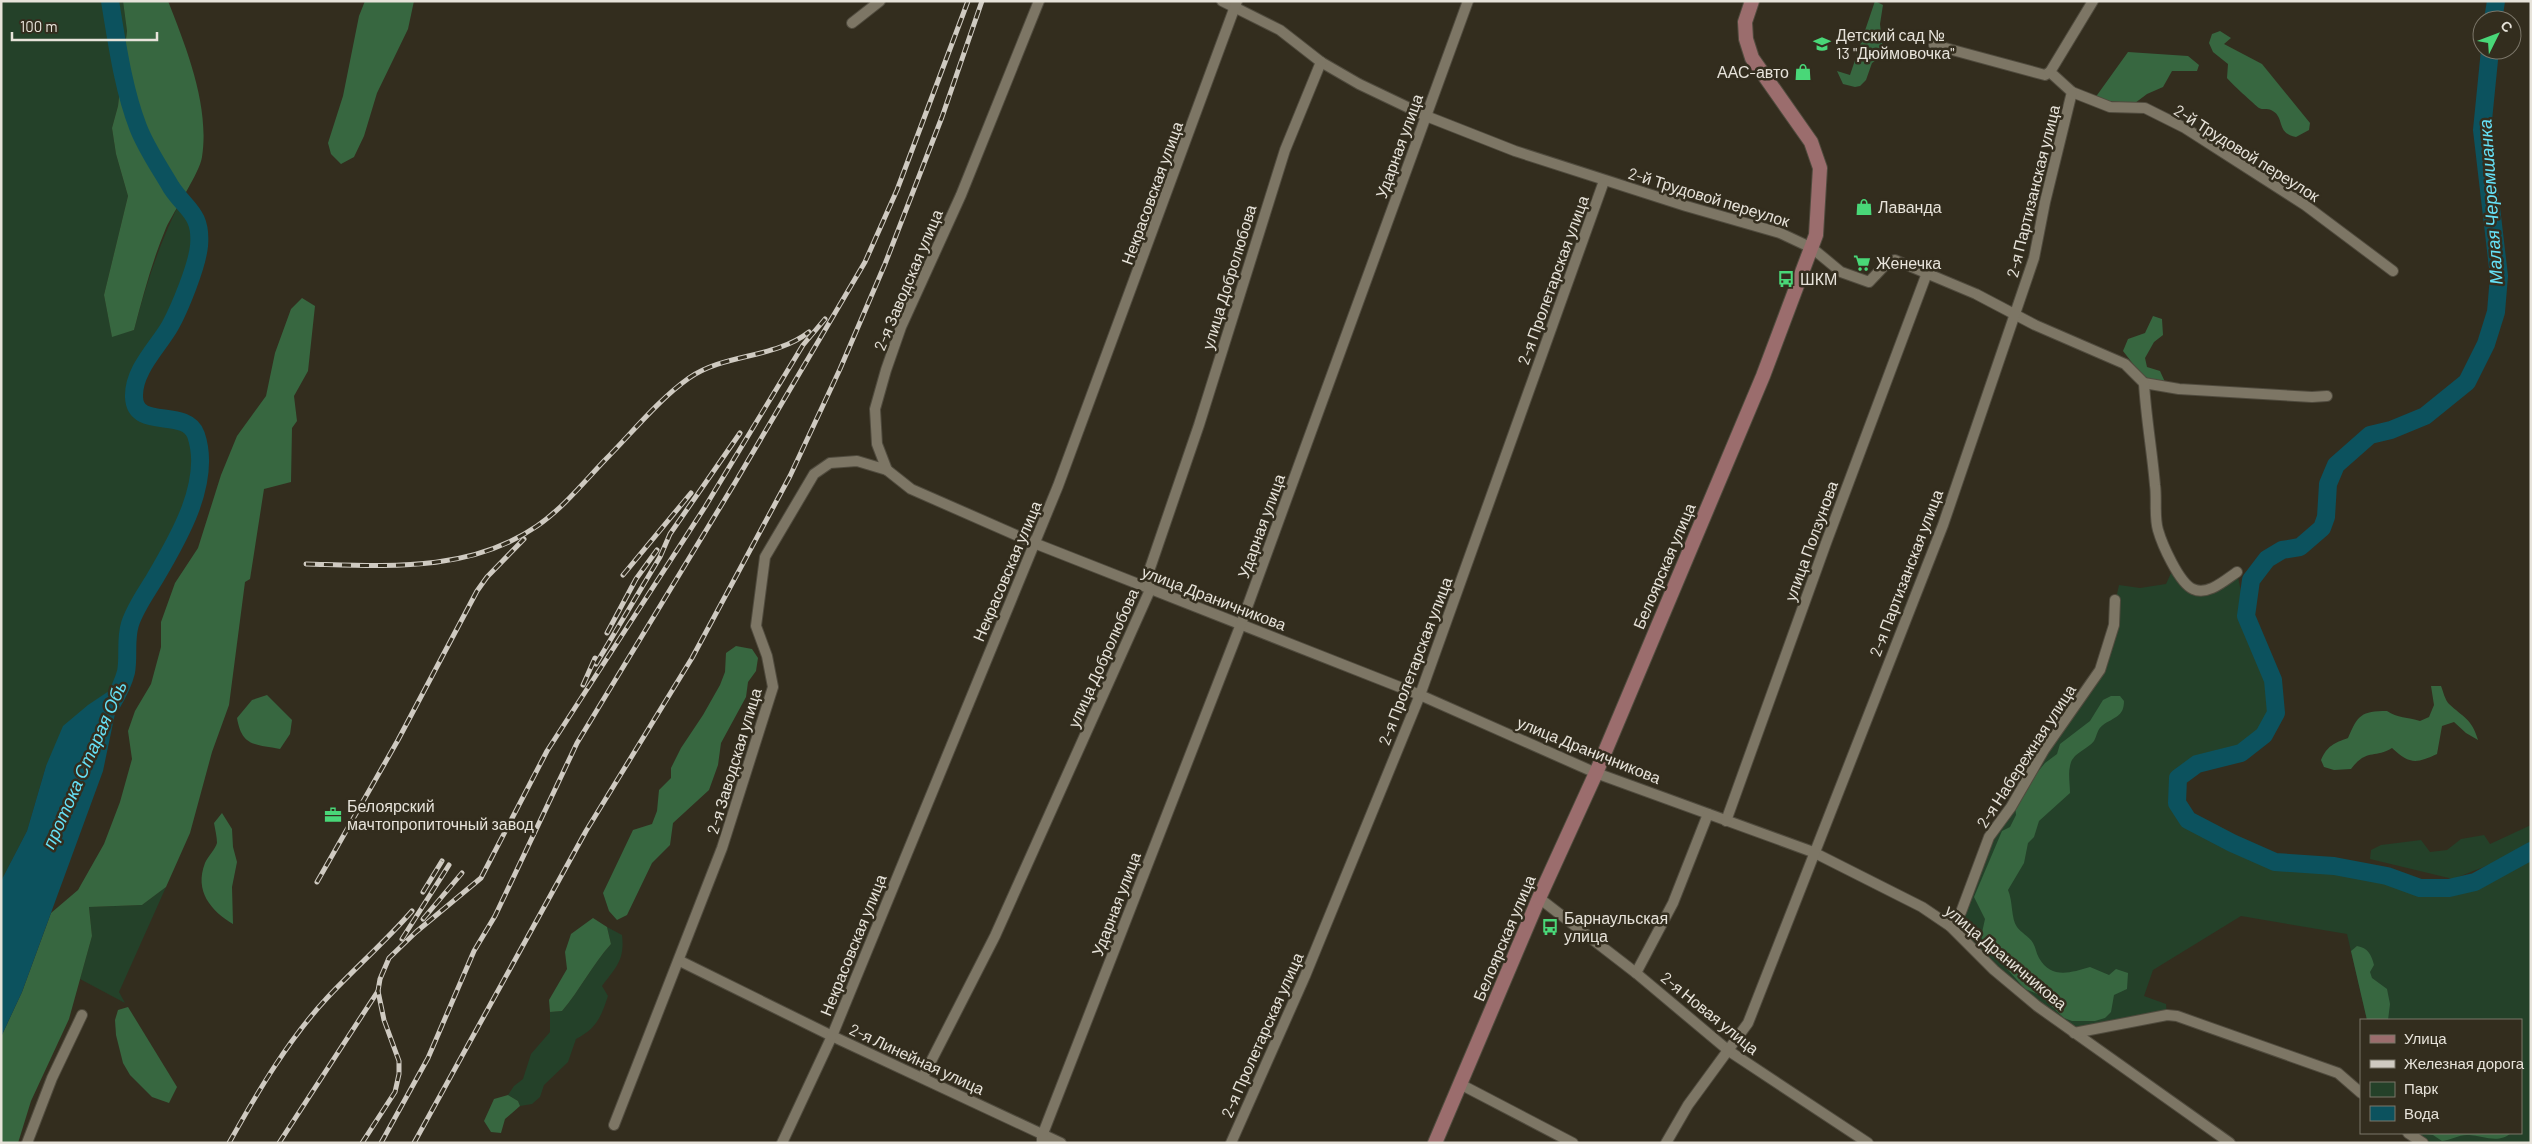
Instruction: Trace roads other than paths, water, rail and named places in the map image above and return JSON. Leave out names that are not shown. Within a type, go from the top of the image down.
[{"type":"street","name":"2-я Заводская улица","points":[[887,470],[876,444],[875,409],[886,370],[901,326],[961,194],[1039,1]]},
{"type":"street","name":"2-й Трудовой переулок","points":[[1222,1],[1236,4],[1280,30],[1321,62],[1359,84],[1426,116],[1515,151],[1604,181],[1780,233],[1812,248],[1841,272],[1869,282],[1888,262],[1895,260],[1927,272],[2016,314],[2035,325],[2125,364],[2144,383]]},
{"type":"street","name":"Ударная улица","points":[[1042,1139],[1241,624],[1468,1]]},
{"type":"street","name":"Белоярская улица","points":[[1435,1143],[1596,773],[1763,376],[1812,248],[1818,214],[1820,168],[1811,142],[1775,94],[1752,58],[1746,39],[1745,22],[1752,1]]},
{"type":"street","points":[[1934,45],[2046,75],[2050,72],[2093,1]]},
{"type":"street","points":[[852,23],[877,2]]},
{"type":"street","name":"Некрасовская улица","points":[[782,1143],[832,1036],[1058,486],[1127,305],[1236,4]]},
{"type":"street","name":"улица Добролюбова","points":[[923,1077],[995,936],[1150,590],[1148,574],[1199,425],[1258,233],[1285,150],[1321,62]]},
{"type":"street","name":"2-я Партизанская улица","points":[[1666,1143],[1688,1105],[1748,1023],[1813,852],[1943,525],[2034,258],[2045,202],[2072,92],[2050,72]]},
{"type":"street","name":"2-й Трудовой переулок","points":[[2072,92],[2110,107],[2145,108],[2185,128],[2305,205],[2393,271]]},
{"type":"street","name":"2-я Пролетарская улица","points":[[1231,1143],[1304,976],[1420,695],[1604,181]]},
{"type":"street","name":"улица Ползунова","points":[[1726,821],[1826,543],[1927,272]]},
{"type":"street","points":[[2237,572],[2206,591],[2193,589],[2177,572],[2158,530],[2154,470],[2146,425],[2144,383],[2179,389],[2312,397],[2327,396]]},
{"type":"street","name":"2-я Заводская улица","points":[[614,1125],[680,961],[722,848],[773,687],[767,656],[756,626],[765,557],[814,474],[830,463],[856,461],[887,470]]},
{"type":"street","name":"улица Драничникова","points":[[887,470],[911,489],[1034,543],[1420,695],[1596,773],[1813,852],[1922,907],[1950,926],[2004,979],[2074,1033],[2230,1143]]},
{"type":"street","name":"2-я Набережная улица","points":[[1950,926],[1961,912],[1989,837],[2011,807],[2044,750],[2100,670],[2114,625],[2114,600]]},
{"type":"street","points":[[1636,972],[1673,903],[1708,814]]},
{"type":"street","name":"2-я Новая улица","points":[[1540,898],[1636,972],[1729,1051],[1868,1143]]},
{"type":"street","name":"2-я Линейная улица","points":[[680,961],[832,1036],[923,1077],[1042,1139],[1061,1143]]},
{"type":"street","points":[[2074,1033],[2167,1014],[2177,1016],[2338,1073],[2360,1092]]},
{"type":"street","points":[[27,1143],[52,1078],[82,1015]]},
{"type":"street","points":[[1460,1084],[1573,1143]]},
{"type":"street","points":[[2410,1134],[2423,1143]]},
{"type":"water","points":[[121,685],[103,771],[22,992],[1,1037],[1,881],[27,831],[46,766],[63,726],[88,705]]},
{"type":"waterway","name":"протока Старая Обь","points":[[110,1],[124,81],[141,135],[171,187],[192,213],[198,226],[199,235],[198,254],[183,298],[170,326],[142,368],[135,387],[134,397],[137,407],[143,413],[151,417],[182,422],[191,427],[196,435],[200,453],[200,472],[190,510],[173,546],[132,618],[128,636],[126,672],[120,689],[111,705]]},
{"type":"waterway","name":"Малая Черемшанка","points":[[2495,10],[2496,1]]},
{"type":"waterway","name":"Малая Черемшанка","points":[[2489,60],[2482,130],[2499,276],[2496,312],[2486,344],[2467,382],[2425,416],[2391,430],[2370,435],[2336,465],[2328,484],[2326,517],[2322,528],[2300,547],[2282,550],[2267,559],[2251,580],[2246,616],[2273,680],[2276,713],[2264,735],[2241,753],[2197,764],[2178,778],[2177,803],[2188,820],[2232,843],[2275,862],[2334,866],[2387,876],[2420,888],[2449,888],[2475,882],[2531,851]]},
{"type":"railway","points":[[381,1143],[428,1058],[474,951],[495,916],[577,743],[736,481],[865,262],[897,190],[968,1]]},
{"type":"railway","points":[[414,1143],[586,831],[692,658],[790,476],[840,369],[885,264],[942,117],[982,1]]},
{"type":"railway","points":[[362,1143],[395,1092],[399,1074],[399,1061],[384,1020],[378,991],[380,979],[389,958],[416,932],[481,878],[547,751],[705,507],[803,345],[825,319]]},
{"type":"railway","points":[[306,564],[366,566],[426,563],[455,559],[483,552],[511,541],[537,526],[555,512],[656,406],[689,378],[718,364],[781,347],[809,332]]},
{"type":"railway","points":[[596,664],[660,557],[670,534],[740,433]]},
{"type":"railway","points":[[623,575],[691,493]]},
{"type":"railway","points":[[317,882],[398,740],[477,591],[487,577],[524,539]]},
{"type":"railway","points":[[607,633],[636,579],[657,550]]},
{"type":"railway","points":[[583,685],[595,658]]},
{"type":"railway","points":[[423,892],[442,861]]},
{"type":"railway","points":[[402,939],[449,865]]},
{"type":"railway","points":[[423,919],[462,873]]},
{"type":"railway","points":[[229,1143],[262,1086],[299,1031],[327,998],[412,911]]},
{"type":"railway","points":[[279,1143],[378,991]]},
{"type":"place","name":"Детский сад № 13 \"Дюймовочка\"","points":[[1822,44]]},
{"type":"place","name":"ААС-авто","points":[[1803,72]]},
{"type":"place","name":"Лаванда","points":[[1864,207]]},
{"type":"place","name":"Женечка","points":[[1862,263]]},
{"type":"place","name":"ШКМ","points":[[1786,279]]},
{"type":"place","name":"Белоярский мачтопропиточный завод","points":[[333,815]]},
{"type":"place","name":"Барнаульская улица","points":[[1550,927]]}]
